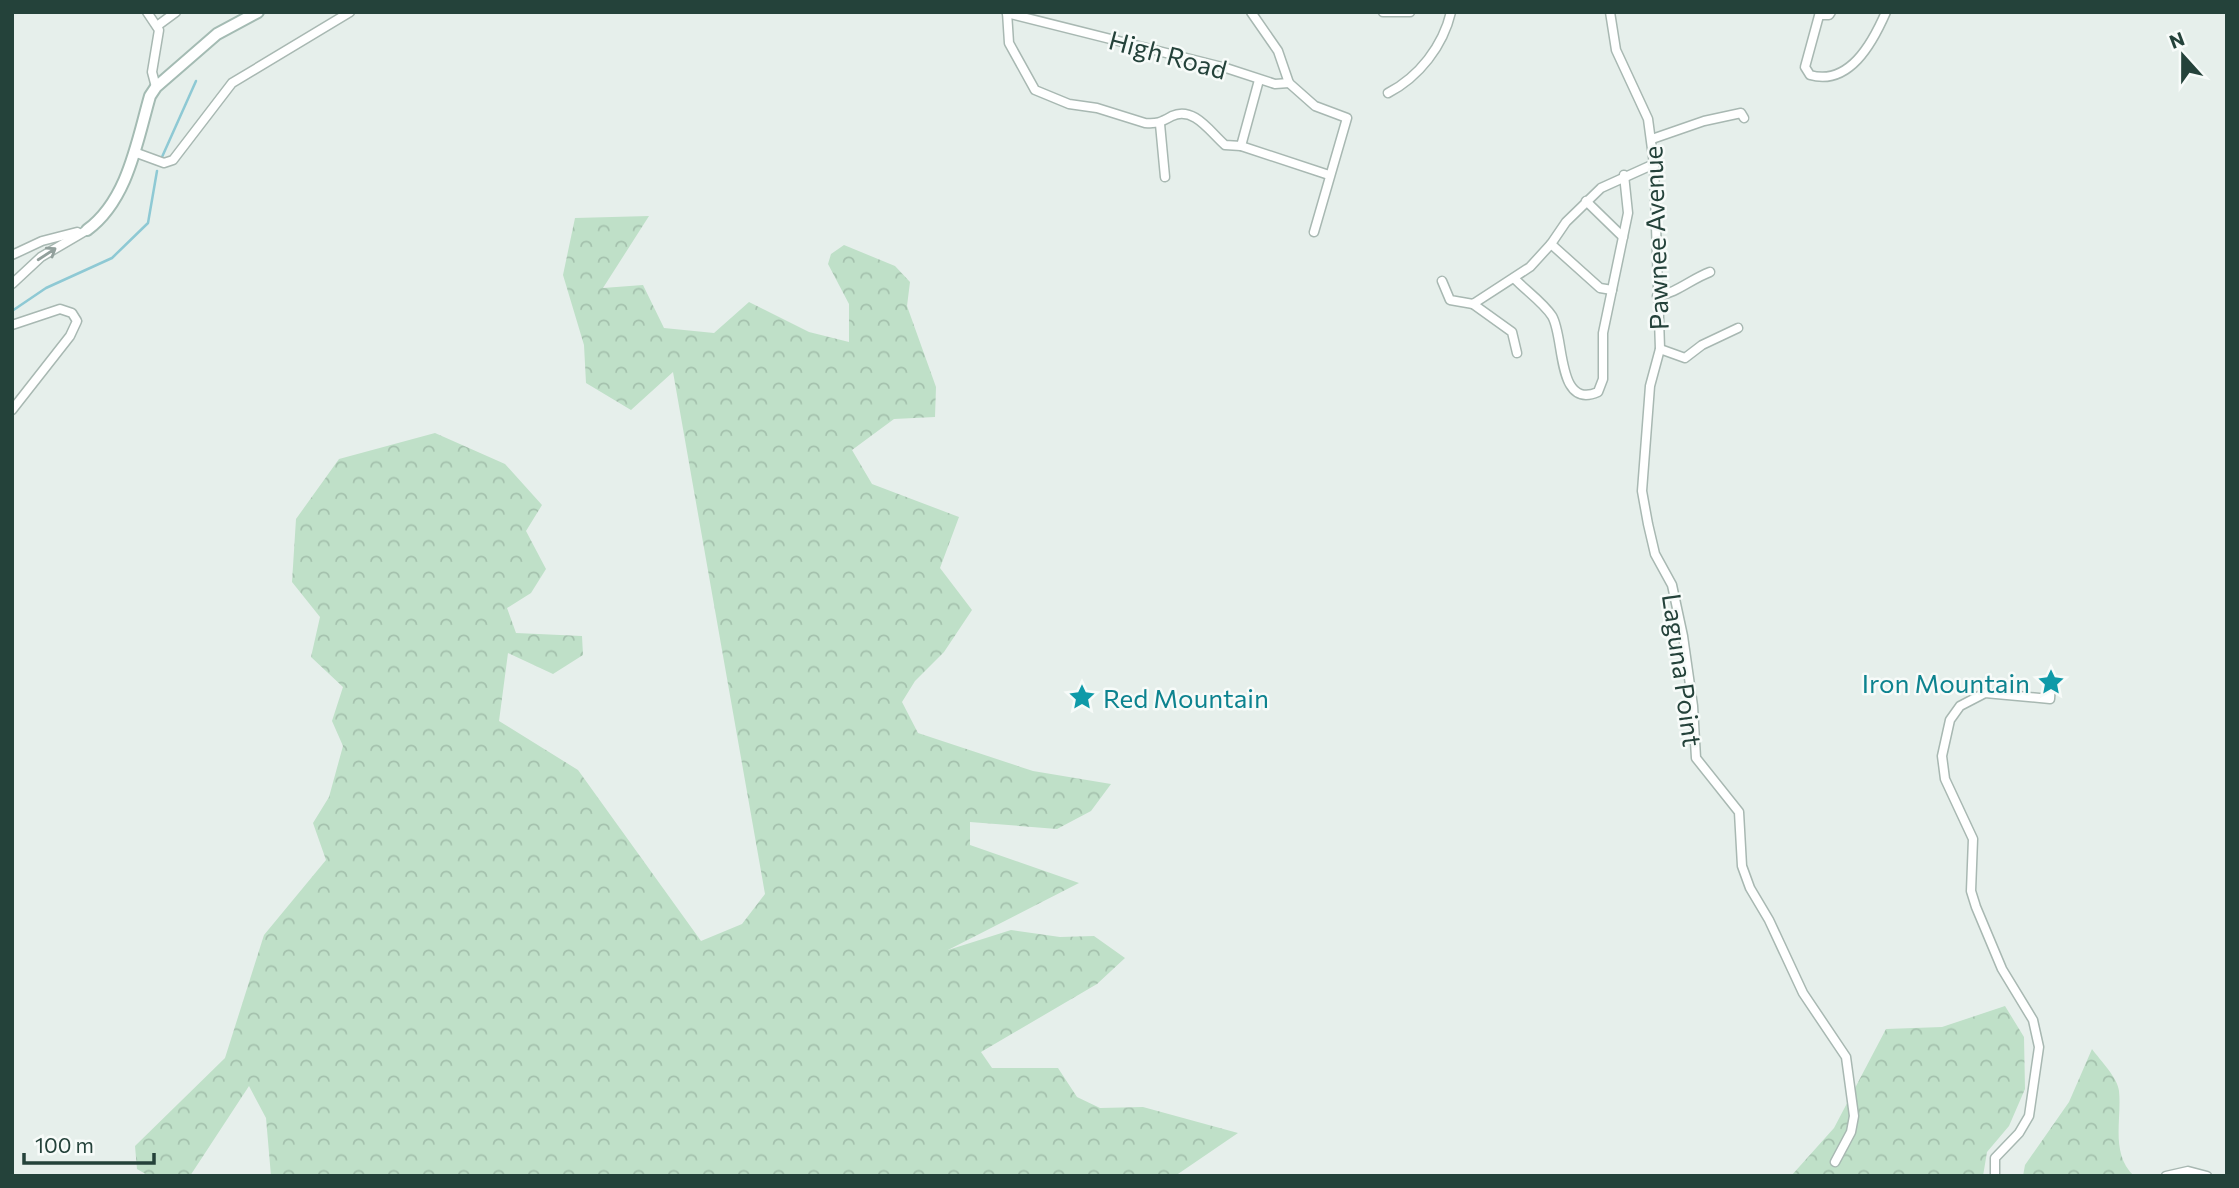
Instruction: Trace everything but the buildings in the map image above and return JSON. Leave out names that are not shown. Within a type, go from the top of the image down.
[{"type":"street","points":[[147,12],[157,26],[159,38],[152,72],[156,87]]},
{"type":"street","points":[[157,26],[176,12]]},
{"type":"street","points":[[12,284],[41,257],[87,230],[106,212],[139,154],[150,96],[156,87],[209,40],[258,12]]},
{"type":"street","points":[[139,154],[164,163],[173,160],[185,148],[232,83],[350,12]]},
{"type":"street","points":[[1251,12],[1278,51],[1289,83],[1315,106],[1347,118],[1314,232]]},
{"type":"street","points":[[1383,12],[1410,12]]},
{"type":"street","points":[[1388,93],[1403,85],[1430,56],[1447,28],[1451,12]]},
{"type":"street","name":"Pawnee Avenue","points":[[1610,12],[1616,50],[1648,119],[1652,139],[1660,349],[1650,386]]},
{"type":"street","points":[[1831,12],[1829,15],[1820,14],[1805,67],[1810,75],[1824,79],[1843,73],[1860,58],[1886,12]]},
{"type":"street","points":[[1007,13],[1009,43],[1031,85],[1069,104],[1160,124],[1175,115],[1188,114],[1225,145],[1241,146],[1329,175]]},
{"type":"street","name":"High Road","points":[[1007,13],[1226,68],[1259,80],[1289,83]]},
{"type":"street","points":[[1241,146],[1259,80]]},
{"type":"street","points":[[1652,139],[1704,121],[1741,113],[1744,117]]},
{"type":"street","points":[[1160,124],[1165,177]]},
{"type":"street","points":[[1473,304],[1530,267],[1586,201],[1624,175],[1654,164]]},
{"type":"street","points":[[1514,278],[1553,317],[1569,384],[1578,394],[1588,396],[1598,392],[1602,379],[1604,333],[1628,213],[1624,175]]},
{"type":"street","points":[[1586,201],[1623,237]]},
{"type":"street","points":[[12,255],[53,237],[87,230]]},
{"type":"street","points":[[1551,244],[1600,288],[1612,290]]},
{"type":"street","points":[[1657,296],[1672,293],[1690,279],[1710,272]]},
{"type":"street","points":[[1441,281],[1450,300],[1473,304],[1512,332],[1517,353]]},
{"type":"street","points":[[12,325],[60,309],[72,313],[76,321],[70,336],[12,410]]},
{"type":"street","points":[[1660,349],[1685,358],[1702,345],[1738,328]]},
{"type":"street","name":"Laguna Point","points":[[1650,386],[1642,491],[1655,554],[1672,584],[1683,636],[1693,706],[1696,758],[1739,811],[1742,866],[1750,888],[1769,920],[1802,993],[1846,1057],[1854,1116],[1851,1132],[1835,1162]]},
{"type":"street","points":[[1995,1176],[1995,1158],[2019,1133],[2029,1116],[2039,1047],[2033,1020],[2002,969],[1976,907],[1971,891],[1973,839],[1945,779],[1942,756],[1950,720],[1960,706],[1986,693],[2050,699],[2051,682]]},
{"type":"street","points":[[2166,1176],[2189,1173],[2207,1176]]},
{"type":"green space","points":[[649,216],[603,288],[643,285],[664,328],[714,333],[749,302],[809,332],[849,342],[849,304],[828,264],[831,254],[844,245],[895,266],[910,282],[907,306],[936,387],[935,417],[894,419],[852,450],[872,484],[959,517],[940,568],[972,610],[944,652],[915,681],[902,702],[918,733],[1033,771],[1111,784],[1091,811],[1057,829],[970,822],[970,845],[1079,883],[948,950],[1011,930],[1060,937],[1094,936],[1125,958],[1097,984],[981,1052],[992,1068],[1058,1068],[1077,1097],[1100,1108],[1143,1107],[1238,1133],[1175,1176],[271,1176],[266,1118],[249,1086],[190,1176],[149,1176],[137,1169],[135,1146],[225,1058],[264,935],[326,860],[313,823],[329,797],[343,746],[332,721],[343,687],[311,657],[320,617],[292,582],[296,519],[339,459],[435,433],[505,464],[542,505],[526,531],[546,569],[531,593],[507,608],[516,633],[582,636],[583,655],[553,674],[508,653],[499,721],[578,770],[701,941],[742,924],[765,894],[673,372],[631,410],[586,383],[584,345],[563,275],[575,218]]},
{"type":"green space","points":[[2005,1006],[2024,1037],[2025,1089],[2009,1126],[1987,1152],[1983,1176],[1791,1176],[1834,1128],[1886,1029],[1942,1027]]},
{"type":"green space","points":[[2092,1049],[2118,1086],[2119,1147],[2134,1176],[2023,1176],[2025,1165],[2069,1102]]},
{"type":"waterway","points":[[162,157],[196,81]]},
{"type":"waterway","points":[[12,311],[46,288],[112,258],[148,223],[157,171]]},
{"type":"place","name":"Iron Mountain","points":[[2051,682]]},
{"type":"place","name":"Red Mountain","points":[[1082,697]]}]
